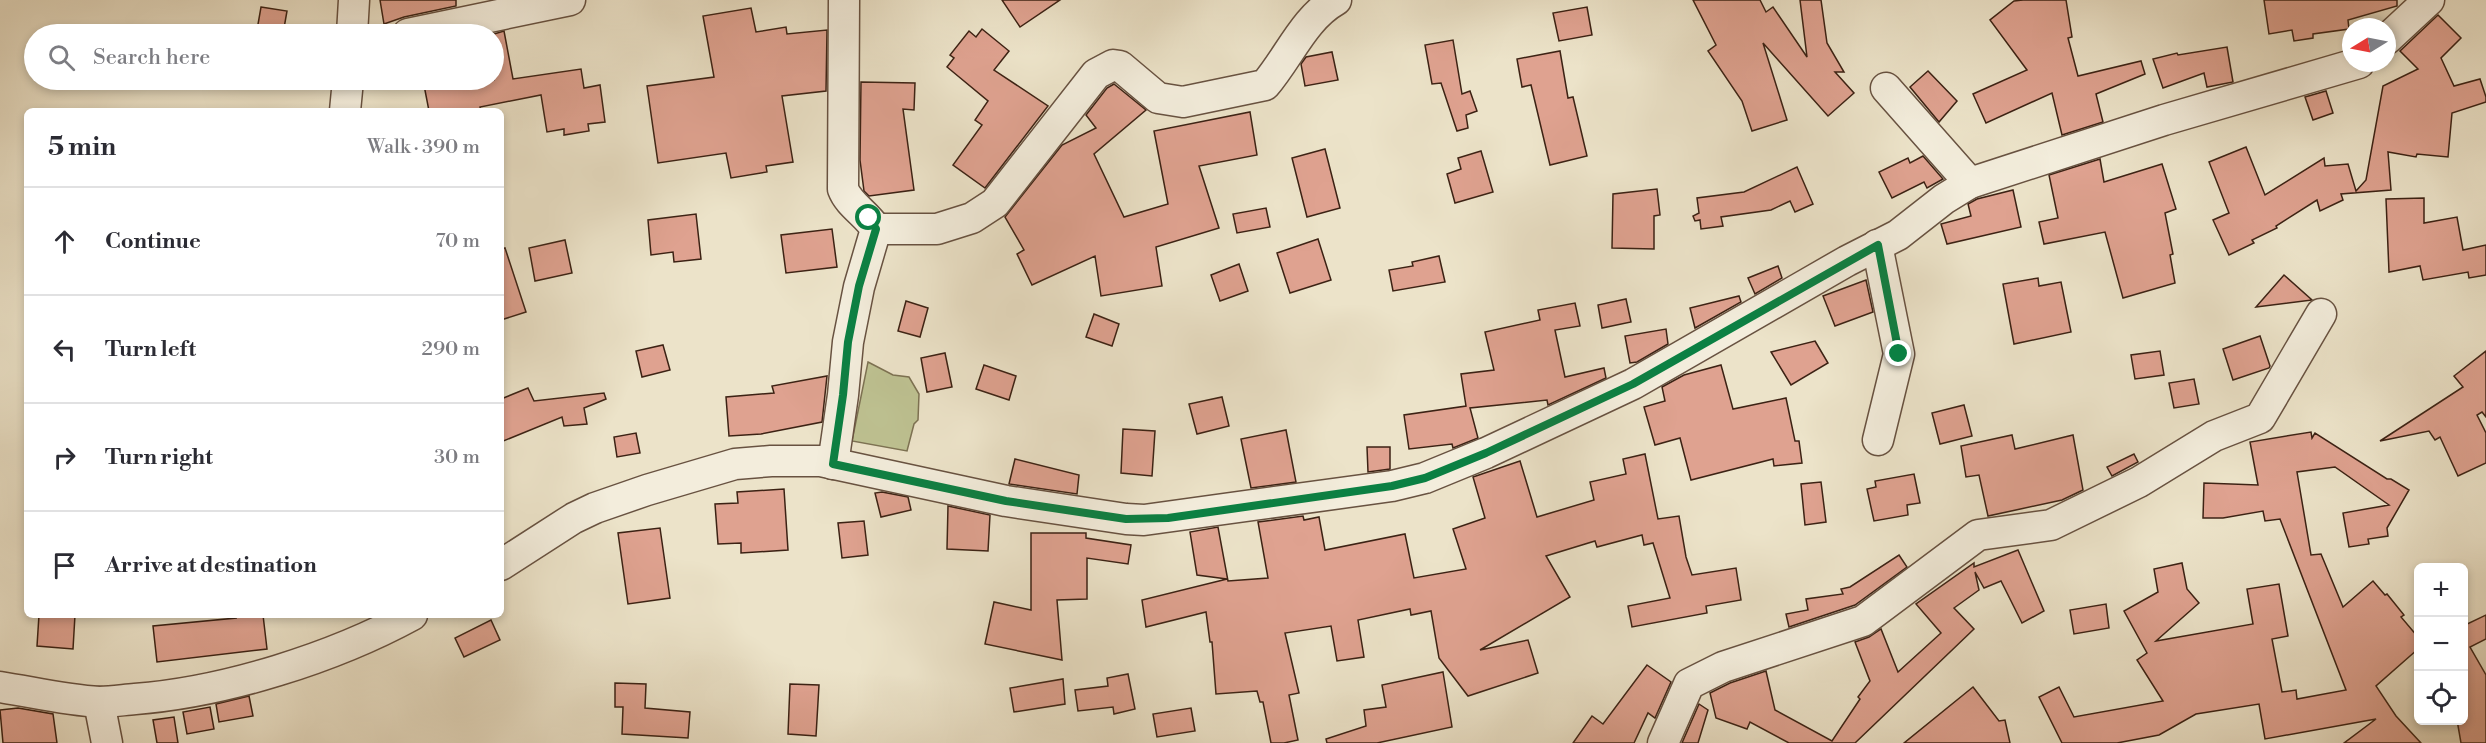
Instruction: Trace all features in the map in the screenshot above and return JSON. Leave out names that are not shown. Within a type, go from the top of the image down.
[{"type":"street","points":[[353,24],[354,0]]},
{"type":"street","points":[[456,24],[570,0]]},
{"type":"street","points":[[833,464],[848,342],[859,286],[876,229],[869,218],[853,204],[843,189],[844,0]]},
{"type":"street","points":[[876,229],[937,229],[972,218],[995,203],[1096,74],[1113,65],[1120,66],[1158,98],[1171,101],[1183,102],[1265,85],[1303,32],[1326,6],[1336,0]]},
{"type":"street","points":[[2396,31],[2429,0]]},
{"type":"street","points":[[504,563],[574,518],[595,508],[735,464],[820,461],[1006,501],[1126,519],[1168,518],[1392,486],[1425,478],[1486,453],[1633,384],[1914,224],[1944,199],[1970,183],[2163,120],[2342,68]]},
{"type":"street","points":[[1886,88],[1970,183]]},
{"type":"street","points":[[345,108],[347,90]]},
{"type":"street","points":[[1878,245],[1899,354],[1878,440]]},
{"type":"street","points":[[1664,743],[1689,684],[1723,667],[1863,621],[1978,534],[2051,525],[2139,482],[2214,436],[2260,418],[2321,314]]},
{"type":"street","points":[[0,687],[99,702],[168,696],[228,683],[296,664],[379,633],[406,618]]},
{"type":"street","points":[[99,702],[107,743]]},
{"type":"green space","points":[[868,362],[893,375],[909,377],[919,394],[918,420],[914,424],[907,451],[852,441]]},
{"type":"building","points":[[380,0],[456,0],[456,6],[404,17],[384,24]]},
{"type":"building","points":[[1002,0],[1060,0],[1020,27]]},
{"type":"building","points":[[1693,0],[1760,0],[1766,12],[1773,7],[1807,57],[1800,0],[1821,0],[1827,43],[1844,72],[1835,72],[1854,93],[1828,116],[1763,43],[1787,120],[1752,131],[1742,101],[1708,51],[1716,45]]},
{"type":"building","points":[[2066,0],[2072,37],[2068,38],[2078,76],[2141,61],[2145,74],[2096,94],[2103,122],[2062,135],[2052,93],[1986,123],[1973,94],[2027,70],[1990,20],[2014,1]]},
{"type":"building","points":[[2264,0],[2397,0],[2397,6],[2355,18],[2342,18],[2342,30],[2313,34],[2313,38],[2294,41],[2292,30],[2269,34]]},
{"type":"building","points":[[261,7],[287,11],[285,24],[258,24]]},
{"type":"building","points":[[1587,7],[1592,35],[1559,41],[1553,13]]},
{"type":"building","points":[[751,8],[756,32],[786,27],[787,34],[827,30],[826,91],[782,96],[793,162],[766,166],[767,172],[731,178],[726,153],[658,163],[647,86],[714,77],[703,16]]},
{"type":"building","points":[[2438,15],[2461,38],[2441,58],[2454,86],[2480,79],[2486,97],[2486,102],[2452,113],[2448,157],[2417,154],[2416,157],[2388,152],[2391,190],[2341,194],[2343,200],[2320,211],[2317,200],[2276,226],[2277,228],[2252,240],[2254,243],[2229,255],[2213,220],[2229,213],[2209,162],[2246,147],[2265,195],[2324,158],[2325,166],[2348,164],[2356,191],[2366,180],[2383,86],[2418,69],[2400,51]]},
{"type":"building","points":[[982,29],[1009,51],[994,70],[1048,106],[985,188],[953,165],[982,125],[975,120],[988,101],[947,67],[954,58],[950,55],[969,31],[976,37]]},
{"type":"building","points":[[504,31],[513,79],[581,69],[584,88],[600,85],[605,122],[588,124],[589,131],[564,135],[564,129],[547,132],[541,95],[480,108],[428,108],[425,90],[504,90]]},
{"type":"building","points":[[1453,40],[1462,94],[1470,91],[1477,111],[1466,115],[1468,128],[1457,131],[1441,83],[1432,84],[1425,45]]},
{"type":"building","points":[[2227,47],[2233,82],[2207,87],[2204,73],[2163,88],[2153,59],[2177,53],[2178,55]]},
{"type":"building","points":[[1560,51],[1568,98],[1573,97],[1587,156],[1550,165],[1531,85],[1522,87],[1517,59]]},
{"type":"building","points":[[1332,52],[1338,80],[1305,86],[1301,64],[1306,57]]},
{"type":"building","points":[[1928,71],[1957,101],[1939,122],[1910,87]]},
{"type":"building","points":[[861,82],[915,83],[914,110],[903,109],[914,190],[869,196],[864,191],[860,160]]},
{"type":"building","points":[[1114,84],[1146,110],[1094,154],[1124,217],[1168,204],[1154,131],[1250,112],[1257,155],[1199,166],[1219,228],[1156,247],[1162,286],[1101,296],[1095,256],[1032,285],[1017,254],[1024,250],[1005,217],[1062,145],[1096,128],[1086,115],[1107,88]]},
{"type":"building","points":[[2326,91],[2333,113],[2313,120],[2305,97]]},
{"type":"building","points":[[1325,149],[1340,208],[1307,217],[1292,158]]},
{"type":"building","points":[[1481,151],[1493,192],[1455,203],[1447,174],[1461,169],[1458,158]]},
{"type":"building","points":[[1923,156],[1943,179],[1927,188],[1924,182],[1892,198],[1879,172],[1908,158],[1910,163]]},
{"type":"building","points":[[2100,159],[2104,182],[2162,164],[2176,209],[2165,213],[2173,254],[2170,255],[2175,283],[2123,298],[2105,232],[2044,244],[2039,222],[2058,218],[2049,175]]},
{"type":"building","points":[[1797,167],[1813,204],[1795,212],[1790,201],[1771,210],[1721,217],[1723,226],[1701,229],[1700,220],[1695,221],[1693,216],[1699,213],[1697,198],[1744,192]]},
{"type":"building","points":[[1657,189],[1660,215],[1654,216],[1654,249],[1612,248],[1613,194]]},
{"type":"building","points":[[2013,190],[2021,227],[1947,244],[1941,224],[1971,216],[1968,204],[1977,199]]},
{"type":"building","points":[[2424,198],[2424,223],[2457,217],[2463,250],[2486,245],[2486,275],[2469,278],[2468,272],[2423,280],[2420,266],[2389,272],[2386,199]]},
{"type":"building","points":[[1266,208],[1270,227],[1237,233],[1233,214]]},
{"type":"building","points":[[696,214],[701,259],[674,262],[673,252],[651,255],[648,220]]},
{"type":"building","points":[[832,229],[837,267],[786,273],[781,235]]},
{"type":"building","points":[[1318,239],[1331,280],[1290,293],[1277,253]]},
{"type":"building","points":[[565,240],[572,273],[535,281],[529,248]]},
{"type":"building","points":[[504,248],[526,312],[504,319]]},
{"type":"building","points":[[1439,256],[1445,282],[1393,291],[1389,270],[1413,266],[1412,262]]},
{"type":"building","points":[[1239,264],[1248,291],[1220,301],[1211,275]]},
{"type":"building","points":[[1778,266],[1782,278],[1755,294],[1748,278]]},
{"type":"building","points":[[2284,275],[2312,300],[2256,307]]},
{"type":"building","points":[[2038,278],[2039,286],[2061,282],[2071,332],[2014,344],[2003,284]]},
{"type":"building","points":[[1866,280],[1873,312],[1835,326],[1823,296]]},
{"type":"building","points":[[1739,296],[1741,302],[1695,328],[1690,308]]},
{"type":"building","points":[[1626,299],[1631,322],[1602,328],[1598,305]]},
{"type":"building","points":[[906,301],[928,308],[920,337],[898,331]]},
{"type":"building","points":[[1575,303],[1580,326],[1555,330],[1565,377],[1604,368],[1606,378],[1548,405],[1547,400],[1470,408],[1478,438],[1453,448],[1452,444],[1409,449],[1404,415],[1466,406],[1461,374],[1494,370],[1485,332],[1540,320],[1538,310]]},
{"type":"building","points":[[1094,314],[1119,324],[1112,346],[1086,337]]},
{"type":"building","points":[[1666,329],[1668,344],[1637,362],[1630,363],[1625,336]]},
{"type":"building","points":[[2260,336],[2269,368],[2233,380],[2223,349]]},
{"type":"building","points":[[1815,341],[1828,363],[1791,385],[1771,352]]},
{"type":"building","points":[[663,345],[670,370],[642,377],[636,351]]},
{"type":"building","points":[[2160,351],[2164,375],[2135,379],[2131,355]]},
{"type":"building","points":[[2486,351],[2486,417],[2482,412],[2477,415],[2486,433],[2486,463],[2458,476],[2440,437],[2435,440],[2429,431],[2380,441],[2463,387],[2454,376]]},
{"type":"building","points":[[945,353],[952,387],[927,392],[921,358]]},
{"type":"building","points":[[984,365],[1016,376],[1009,400],[976,389]]},
{"type":"building","points":[[1721,365],[1733,409],[1786,398],[1795,441],[1799,441],[1802,463],[1774,466],[1773,459],[1691,480],[1680,438],[1655,445],[1644,407],[1665,401],[1662,387],[1684,375]]},
{"type":"building","points":[[827,376],[822,422],[761,434],[729,436],[726,397],[774,393],[772,386]]},
{"type":"building","points":[[2194,379],[2199,404],[2174,408],[2169,383]]},
{"type":"building","points":[[528,388],[534,401],[604,393],[606,399],[584,408],[587,424],[564,426],[562,417],[504,441],[504,398]]},
{"type":"building","points":[[1222,397],[1229,426],[1197,434],[1189,404]]},
{"type":"building","points":[[1964,405],[1972,436],[1940,444],[1932,413]]},
{"type":"building","points":[[1123,429],[1155,431],[1152,476],[1121,473]]},
{"type":"building","points":[[1286,430],[1296,482],[1251,488],[1241,439]]},
{"type":"building","points":[[2311,432],[2312,438],[2315,433],[2387,479],[2409,490],[2387,528],[2388,536],[2368,539],[2369,544],[2349,547],[2343,513],[2389,505],[2335,467],[2297,472],[2311,555],[2321,554],[2343,607],[2373,581],[2404,615],[2401,617],[2414,632],[2414,653],[2376,686],[2396,716],[2421,743],[2344,743],[2376,719],[2265,739],[2259,704],[2196,714],[2159,735],[2117,743],[2062,743],[2039,697],[2059,687],[2074,717],[2163,701],[2137,660],[2147,653],[2124,611],[2158,592],[2154,569],[2182,563],[2187,589],[2199,603],[2156,641],[2253,624],[2247,589],[2279,584],[2288,636],[2272,639],[2282,692],[2296,690],[2297,699],[2346,690],[2280,519],[2265,521],[2263,511],[2223,518],[2203,518],[2204,483],[2258,485],[2250,442]]},
{"type":"building","points":[[636,433],[640,453],[617,457],[614,437]]},
{"type":"building","points":[[2012,435],[2015,449],[2073,435],[2083,490],[2062,500],[1988,516],[1979,475],[1966,477],[1961,446]]},
{"type":"building","points":[[1367,447],[1390,447],[1390,469],[1368,472]]},
{"type":"building","points":[[1645,454],[1658,519],[1679,516],[1686,557],[1692,575],[1736,568],[1741,600],[1706,606],[1707,613],[1632,627],[1628,606],[1670,598],[1653,543],[1644,545],[1642,535],[1597,547],[1595,541],[1546,556],[1570,597],[1480,650],[1528,640],[1538,673],[1468,696],[1439,658],[1431,611],[1411,615],[1410,609],[1358,620],[1364,657],[1337,661],[1331,626],[1285,633],[1299,693],[1289,695],[1298,740],[1284,743],[1271,743],[1263,702],[1260,702],[1257,691],[1216,694],[1212,642],[1210,642],[1206,612],[1146,627],[1142,600],[1227,579],[1197,575],[1190,532],[1218,527],[1228,581],[1268,578],[1258,522],[1303,516],[1304,520],[1319,517],[1325,550],[1405,534],[1414,578],[1466,569],[1453,529],[1485,518],[1473,477],[1520,461],[1537,517],[1594,500],[1590,482],[1626,474],[1623,459]]},
{"type":"building","points":[[2134,454],[2138,462],[2112,476],[2107,467]]},
{"type":"building","points":[[1015,459],[1079,475],[1077,494],[1009,484]]},
{"type":"building","points":[[1914,474],[1920,503],[1907,505],[1908,515],[1874,521],[1867,489],[1876,487],[1875,481]]},
{"type":"building","points":[[1821,482],[1826,522],[1805,525],[1801,484]]},
{"type":"building","points":[[784,489],[788,550],[741,553],[741,543],[718,544],[715,504],[738,503],[737,492]]},
{"type":"building","points":[[882,492],[908,497],[911,510],[881,517],[875,493]]},
{"type":"building","points":[[948,506],[990,515],[988,551],[947,549]]},
{"type":"building","points":[[864,521],[868,555],[842,558],[838,523]]},
{"type":"building","points":[[660,528],[670,598],[628,604],[618,533]]},
{"type":"building","points":[[1031,533],[1086,533],[1086,538],[1131,545],[1128,564],[1087,558],[1087,599],[1057,600],[1062,660],[985,644],[994,602],[1031,610]]},
{"type":"building","points":[[2018,550],[2044,611],[2022,623],[2001,581],[1984,588],[1975,572],[1979,590],[1954,608],[1974,629],[1855,743],[1789,743],[1750,722],[1747,729],[1716,718],[1710,693],[1730,683],[1766,671],[1775,710],[1832,741],[1870,681],[1855,642],[1881,629],[1898,672],[1941,633],[1916,604],[1974,563],[1974,567]]},
{"type":"building","points":[[1899,555],[1907,567],[1855,605],[1789,627],[1786,614],[1808,610],[1806,599],[1843,594],[1841,589],[1850,587]]},
{"type":"building","points":[[2106,604],[2109,628],[2074,634],[2070,610]]},
{"type":"building","points":[[2486,615],[2486,639],[2470,647],[2486,675],[2486,743],[2461,743],[2458,725],[2468,725],[2468,624]]},
{"type":"building","points":[[39,618],[75,618],[73,649],[37,646]]},
{"type":"building","points":[[236,618],[263,618],[267,649],[157,662],[153,626]]},
{"type":"building","points":[[491,620],[500,640],[464,657],[455,638]]},
{"type":"building","points":[[1647,665],[1671,682],[1655,718],[1648,713],[1634,743],[1573,743],[1592,716],[1603,724]]},
{"type":"building","points":[[1443,672],[1452,727],[1377,743],[1327,743],[1326,739],[1366,726],[1364,710],[1386,707],[1382,685]]},
{"type":"building","points":[[1128,674],[1135,709],[1114,714],[1113,707],[1078,711],[1075,690],[1108,686],[1107,678]]},
{"type":"building","points":[[1063,679],[1065,704],[1014,712],[1010,688]]},
{"type":"building","points":[[615,683],[646,684],[645,708],[690,712],[688,738],[622,734],[623,707],[615,707]]},
{"type":"building","points":[[790,684],[819,685],[816,736],[788,734]]},
{"type":"building","points":[[1973,687],[1999,721],[2005,720],[2010,743],[1904,743]]},
{"type":"building","points":[[249,696],[253,716],[219,722],[216,704]]},
{"type":"building","points":[[1699,704],[1708,710],[1698,743],[1682,743]]},
{"type":"building","points":[[210,707],[214,729],[187,734],[183,712]]},
{"type":"building","points":[[18,708],[53,714],[57,743],[3,743],[0,710]]},
{"type":"building","points":[[1191,708],[1195,731],[1157,737],[1153,714]]},
{"type":"building","points":[[174,717],[178,743],[157,743],[153,720]]},
{"type":"route","points":[[869,218],[876,229],[859,286],[848,342],[833,464],[1006,501],[1126,519],[1168,518],[1366,491],[1425,478],[1486,453],[1633,384],[1878,245],[1899,354]]}]
